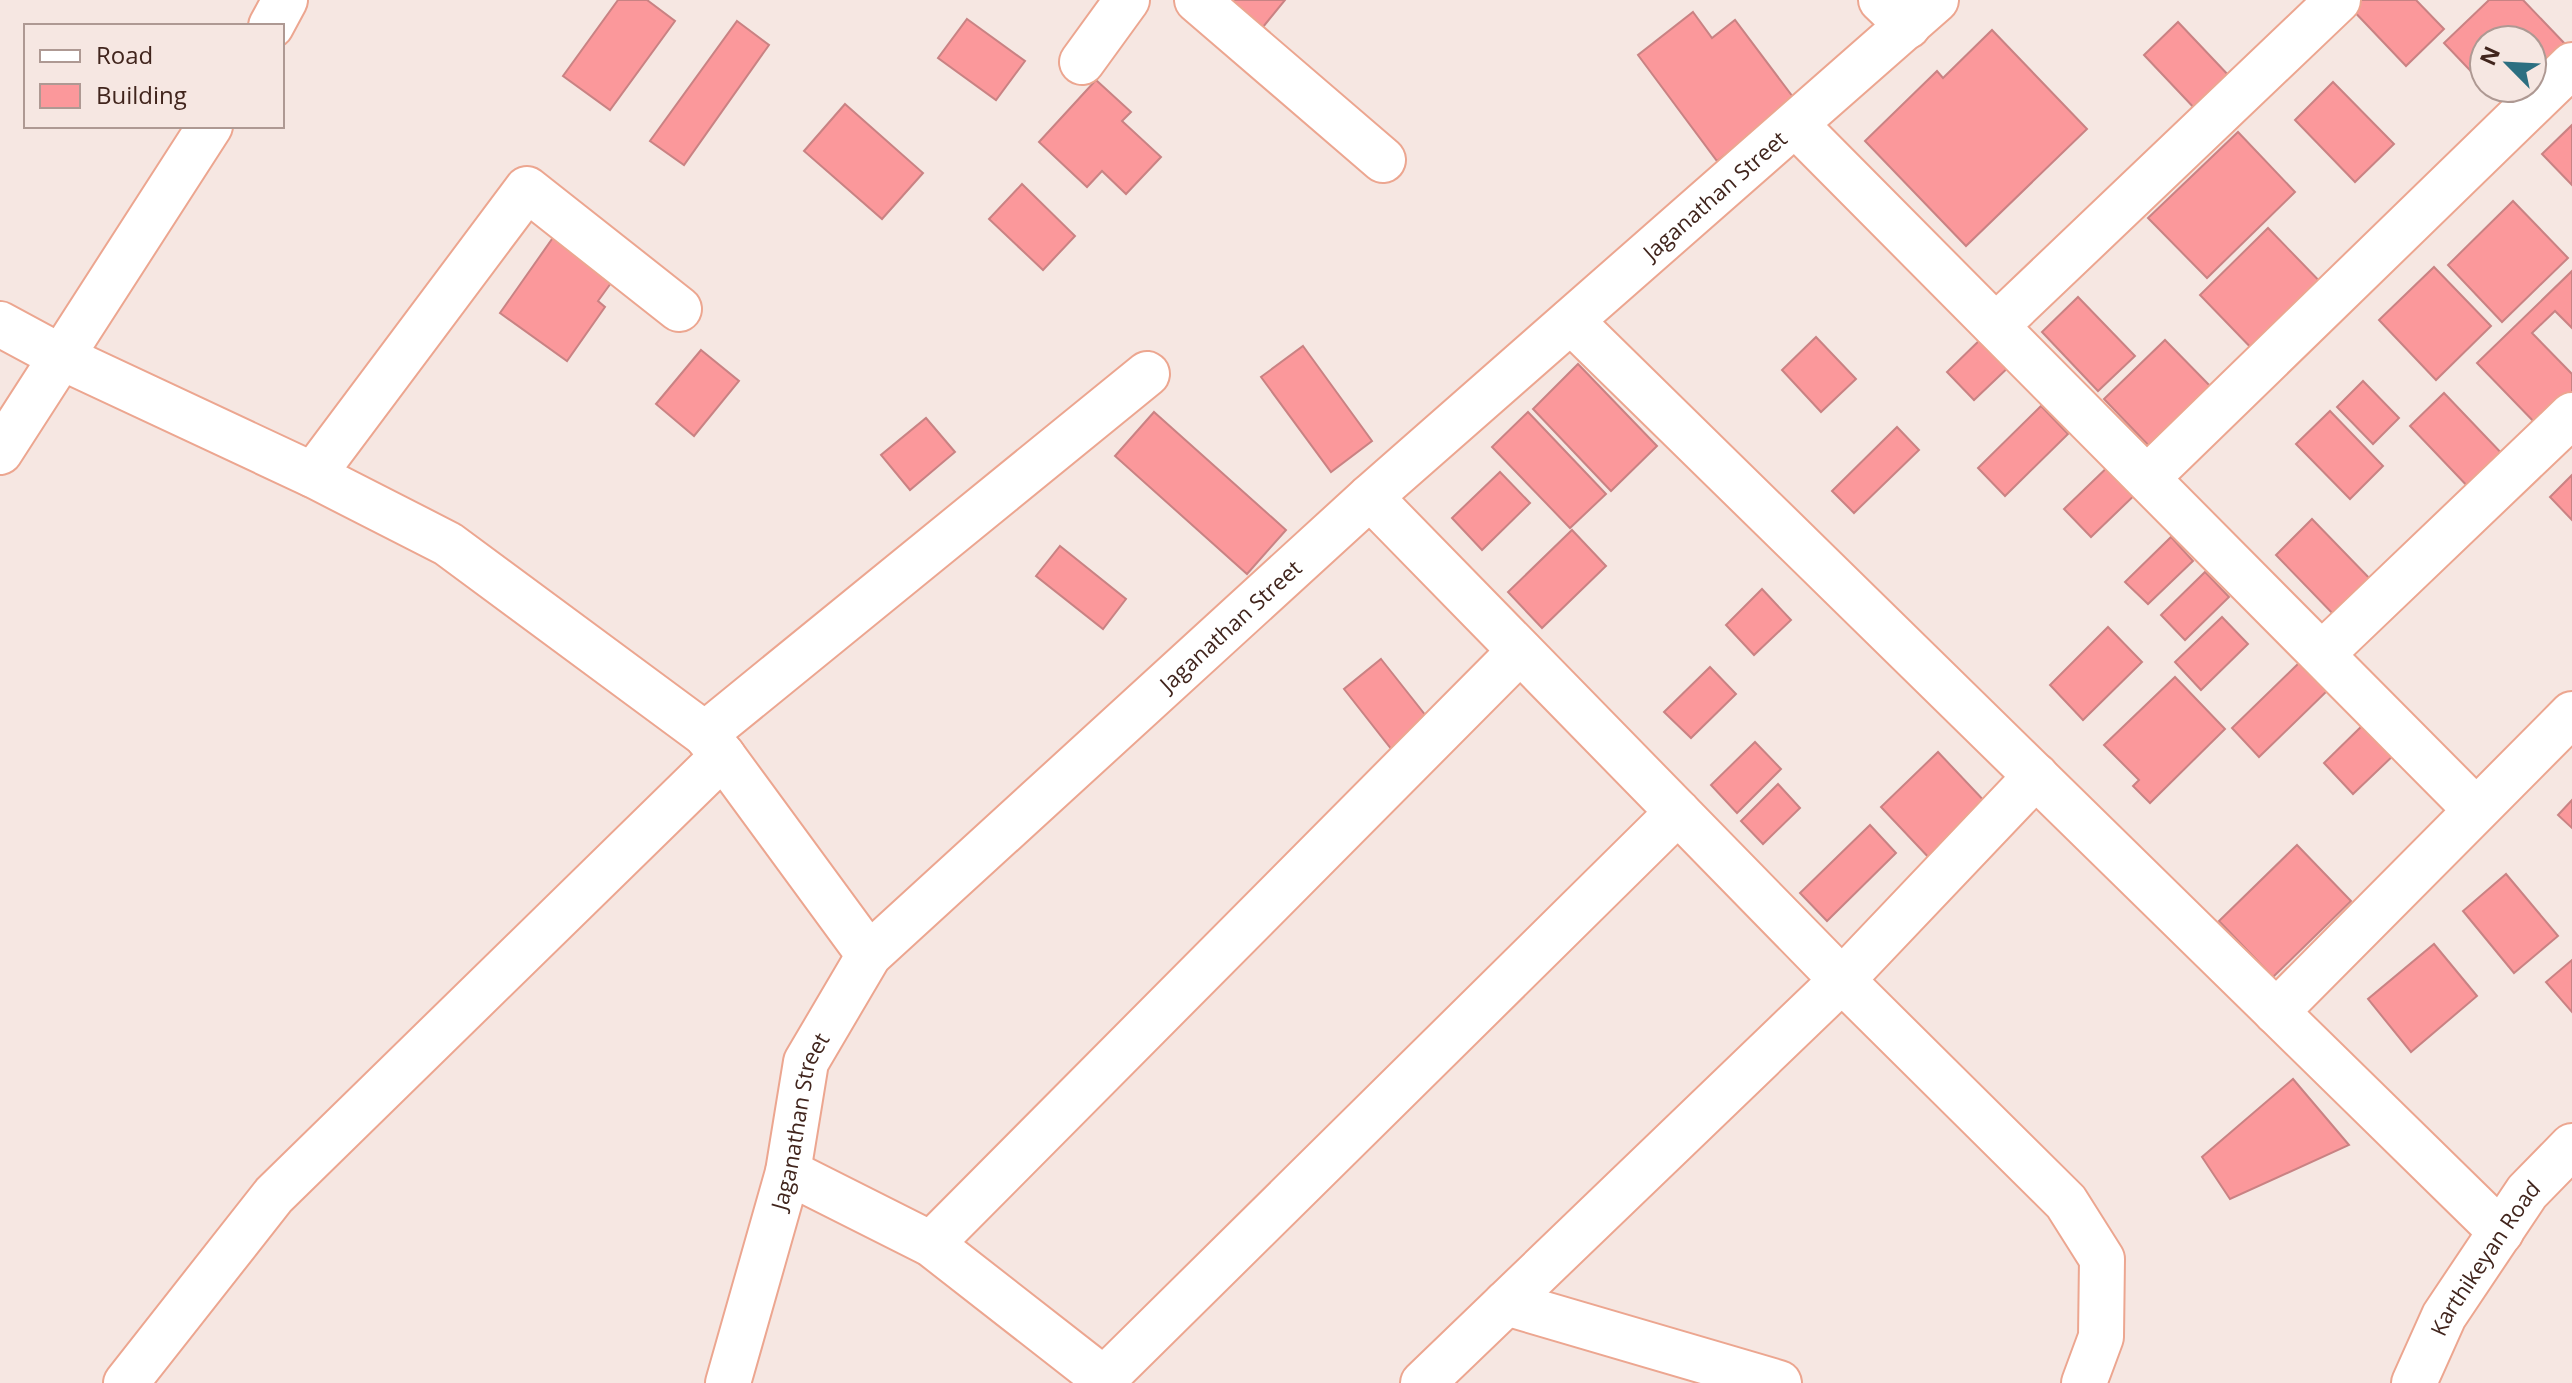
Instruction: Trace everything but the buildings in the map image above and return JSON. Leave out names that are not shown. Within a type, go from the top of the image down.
[{"type":"street","points":[[272,24],[285,0]]},
{"type":"street","points":[[1082,62],[1127,0]]},
{"type":"street","points":[[1197,0],[1383,160]]},
{"type":"street","points":[[1996,326],[2338,0]]},
{"type":"street","name":"Jaganathan Street","points":[[728,1383],[788,1172],[806,1062],[869,955],[1370,497],[1796,125],[1909,9]]},
{"type":"street","points":[[2147,478],[2572,65]]},
{"type":"street","points":[[1796,125],[2476,810]]},
{"type":"street","points":[[0,452],[209,128]]},
{"type":"street","points":[[313,475],[527,189],[679,309]]},
{"type":"street","points":[[1571,321],[2501,1232]]},
{"type":"street","points":[[0,324],[63,358],[313,475],[448,544],[714,745],[869,955]]},
{"type":"street","points":[[126,1383],[274,1195],[714,745],[1147,374]]},
{"type":"street","points":[[2322,654],[2572,415]]},
{"type":"street","points":[[1370,497],[1842,980],[2066,1202],[2102,1259],[2101,1337],[2084,1383]]},
{"type":"street","points":[[931,1244],[1520,651]]},
{"type":"street","points":[[2276,1012],[2572,714]]},
{"type":"street","points":[[1423,1383],[1842,980],[2036,776]]},
{"type":"street","points":[[788,1172],[931,1244],[1106,1381],[1678,812]]},
{"type":"street","name":"Karthikeyan Road","points":[[2414,1383],[2444,1316],[2527,1192],[2572,1146]]},
{"type":"street","points":[[1506,1303],[1779,1383]]}]
